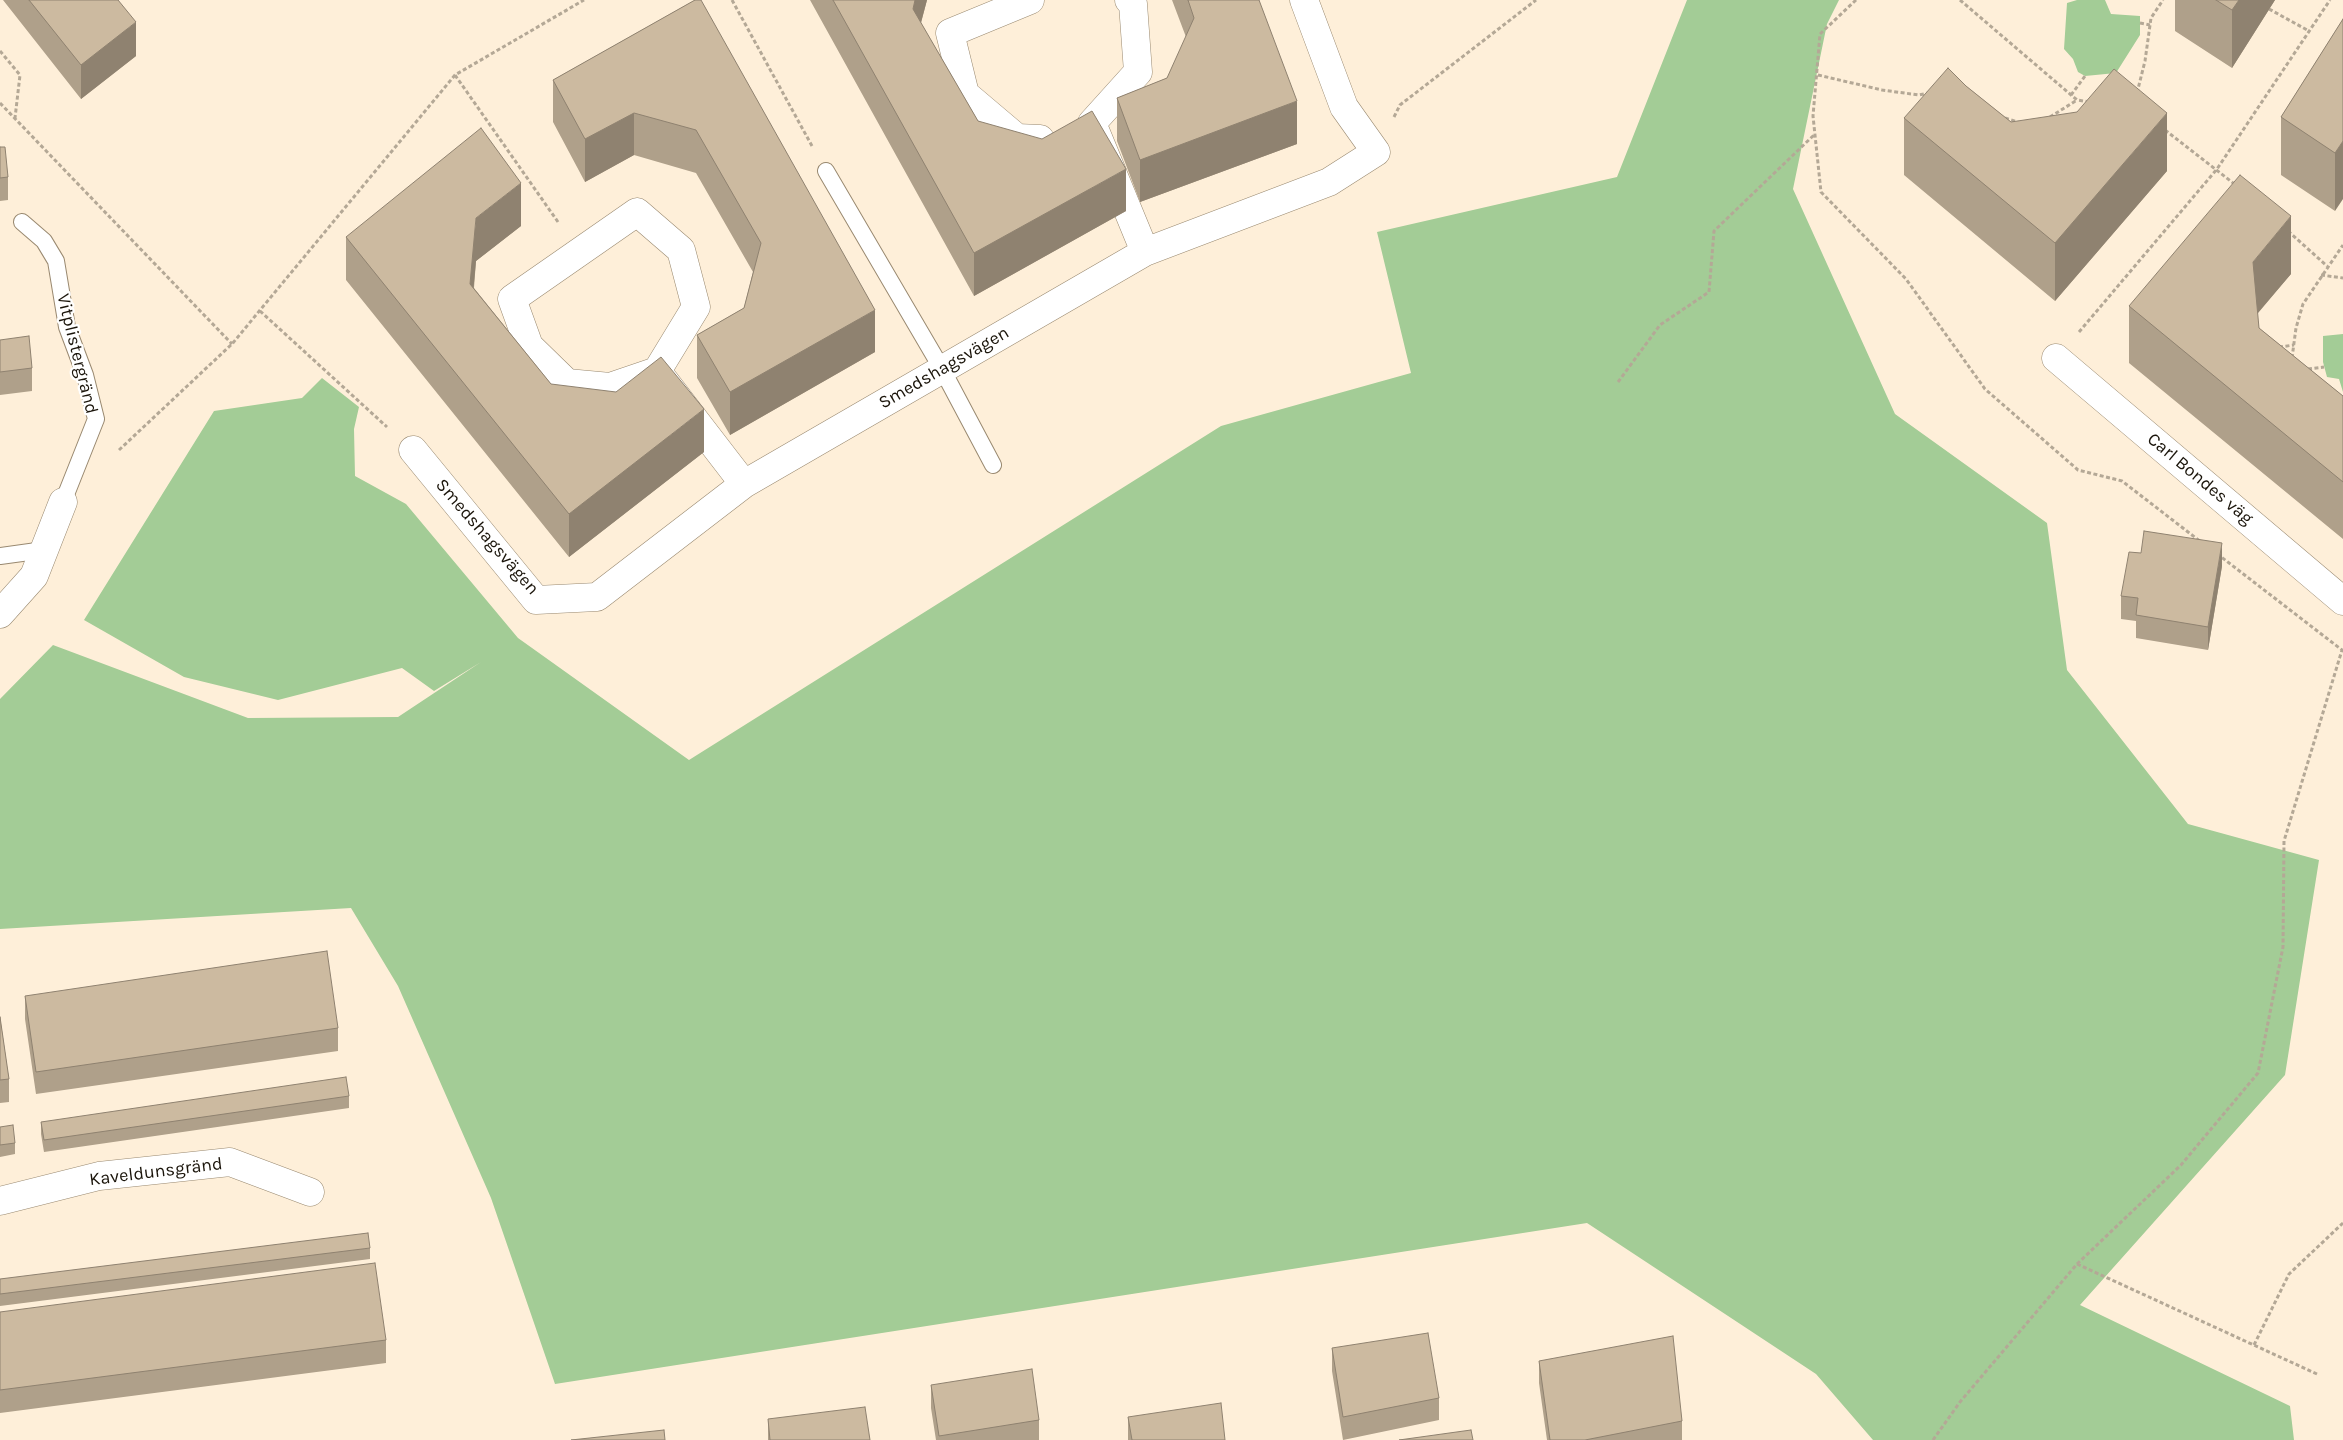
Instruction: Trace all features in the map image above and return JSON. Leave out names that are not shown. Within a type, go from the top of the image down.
[{"type":"street","points":[[1030,0],[950,33],[965,94],[1017,138],[1099,141]]},
{"type":"street","points":[[1129,0],[1133,4],[1138,72],[1092,124],[1145,252]]},
{"type":"street","points":[[1304,0],[1344,107],[1376,152]]},
{"type":"street","name":"Smedshagsvägen","points":[[413,450],[536,600],[597,597],[744,484],[1145,252],[1329,182],[1376,152]]},
{"type":"street","points":[[637,212],[681,250],[696,308],[657,371],[610,387],[567,383],[529,346],[512,299],[637,212]]},
{"type":"street","name":"Carl Bondes väg","points":[[2056,358],[2343,601]]},
{"type":"street","points":[[657,371],[744,484]]},
{"type":"street","name":"Vitplistergränd","points":[[0,614],[34,576],[63,502]]},
{"type":"street","name":"Kaveldunsgränd","points":[[0,1201],[99,1176],[230,1162],[310,1192]]},
{"type":"lane","points":[[826,171],[942,369],[993,465]]},
{"type":"lane","name":"Vitplistergränd","points":[[22,222],[44,241],[56,261],[67,327],[85,375],[96,419],[63,502]]},
{"type":"lane","points":[[0,556],[44,550]]},
{"type":"path","points":[[112,456],[232,344],[456,74],[584,0]]},
{"type":"path","points":[[732,0],[826,171]]},
{"type":"path","points":[[1376,152],[1400,105],[1536,0]]},
{"type":"path","points":[[1856,0],[1820,34],[1813,116],[1821,192],[1906,279],[1985,389],[2078,470],[2122,481],[2209,548]]},
{"type":"path","points":[[1960,0],[2070,95],[2077,100],[2096,102]]},
{"type":"path","points":[[2136,96],[2145,61],[2151,18],[2163,0]]},
{"type":"path","points":[[2056,358],[2217,169],[2330,0]]},
{"type":"path","points":[[2269,9],[2310,31]]},
{"type":"path","points":[[2140,22],[2150,25]]},
{"type":"path","points":[[0,50],[20,75],[15,118]]},
{"type":"path","points":[[456,74],[579,252]]},
{"type":"path","points":[[1818,75],[1882,90],[1918,95],[1937,92]]},
{"type":"path","points":[[2070,95],[2085,76]]},
{"type":"path","points":[[2044,122],[2077,100]]},
{"type":"path","points":[[0,103],[232,344]]},
{"type":"path","points":[[1998,114],[2004,118],[2020,122]]},
{"type":"path","points":[[2164,128],[2239,188]]},
{"type":"path","points":[[1618,382],[1660,325],[1709,292],[1714,231],[1815,133]]},
{"type":"path","points":[[2283,227],[2327,266]]},
{"type":"path","points":[[2291,364],[2303,304],[2321,274],[2343,245]]},
{"type":"path","points":[[2321,274],[2343,278]]},
{"type":"path","points":[[260,311],[413,450]]},
{"type":"path","points":[[2274,347],[2294,346]]},
{"type":"path","points":[[2302,370],[2324,367]]},
{"type":"path","points":[[1933,1440],[1960,1402],[2076,1264],[2181,1166],[2258,1073],[2283,947],[2284,841],[2343,650],[2216,554]]},
{"type":"path","points":[[2254,1345],[2289,1274],[2343,1224]]},
{"type":"path","points":[[2076,1264],[2317,1374]]},
{"type":"green space","points":[[1687,0],[1839,0],[1827,24],[1793,189],[1895,414],[2047,523],[2067,670],[2188,824],[2319,860],[2285,1075],[2080,1305],[2290,1406],[2294,1440],[1873,1440],[1816,1374],[1587,1223],[555,1384],[491,1198],[398,986],[351,908],[0,929],[0,699],[53,645],[248,718],[398,717],[481,662],[434,691],[402,668],[278,700],[184,677],[84,620],[214,411],[302,398],[322,378],[359,407],[354,429],[355,476],[406,504],[518,638],[689,760],[1221,426],[1411,373],[1377,232],[1617,177]]},
{"type":"green space","points":[[2077,0],[2105,0],[2111,14],[2140,16],[2140,35],[2116,73],[2085,76],[2078,72],[2073,59],[2064,49],[2067,3]]},
{"type":"green space","points":[[2343,334],[2343,392],[2339,379],[2327,377],[2323,362],[2323,336]]},
{"type":"building","points":[[29,0],[118,0],[136,22],[81,65]]},
{"type":"building","points":[[695,0],[701,0],[875,310],[730,392],[697,335],[744,308],[761,243],[696,130],[634,113],[585,139],[553,80]]},
{"type":"building","points":[[833,0],[915,0],[913,9],[978,121],[1042,139],[1092,111],[1126,169],[974,253]]},
{"type":"building","points":[[1188,0],[1259,0],[1297,101],[1140,160],[1117,98],[1167,78],[1194,18]]},
{"type":"building","points":[[2216,0],[2239,0],[2232,10]]},
{"type":"building","points":[[2343,19],[2343,141],[2335,153],[2281,117]]},
{"type":"building","points":[[1948,68],[1966,86],[2011,122],[2077,112],[2114,69],[2167,113],[2055,243],[1904,118]]},
{"type":"building","points":[[481,128],[521,183],[476,218],[470,284],[551,384],[616,392],[661,357],[704,409],[569,514],[346,237]]},
{"type":"building","points":[[0,147],[5,147],[8,177],[0,178]]},
{"type":"building","points":[[2240,175],[2291,216],[2253,262],[2259,328],[2343,396],[2343,482],[2129,306]]},
{"type":"building","points":[[29,336],[32,368],[0,372],[0,340]]},
{"type":"building","points":[[2144,531],[2222,543],[2208,627],[2136,615],[2138,598],[2121,596],[2129,552],[2141,553]]},
{"type":"building","points":[[327,951],[338,1028],[36,1072],[25,996]]},
{"type":"building","points":[[0,1017],[9,1079],[0,1080]]},
{"type":"building","points":[[346,1077],[349,1096],[44,1140],[41,1122]]},
{"type":"building","points":[[13,1125],[15,1143],[0,1145],[0,1127]]},
{"type":"building","points":[[368,1233],[370,1248],[0,1294],[0,1279]]},
{"type":"building","points":[[375,1263],[386,1340],[0,1390],[0,1312]]},
{"type":"building","points":[[1428,1333],[1439,1398],[1343,1417],[1332,1348]]},
{"type":"building","points":[[1673,1336],[1682,1421],[1585,1440],[1550,1440],[1539,1361]]},
{"type":"building","points":[[1032,1369],[1039,1420],[939,1436],[931,1385]]},
{"type":"building","points":[[1221,1403],[1225,1440],[1132,1440],[1128,1417]]},
{"type":"building","points":[[865,1407],[870,1440],[770,1440],[768,1419]]},
{"type":"building","points":[[664,1430],[665,1440],[571,1440]]},
{"type":"building","points":[[1471,1430],[1473,1440],[1399,1440]]}]
